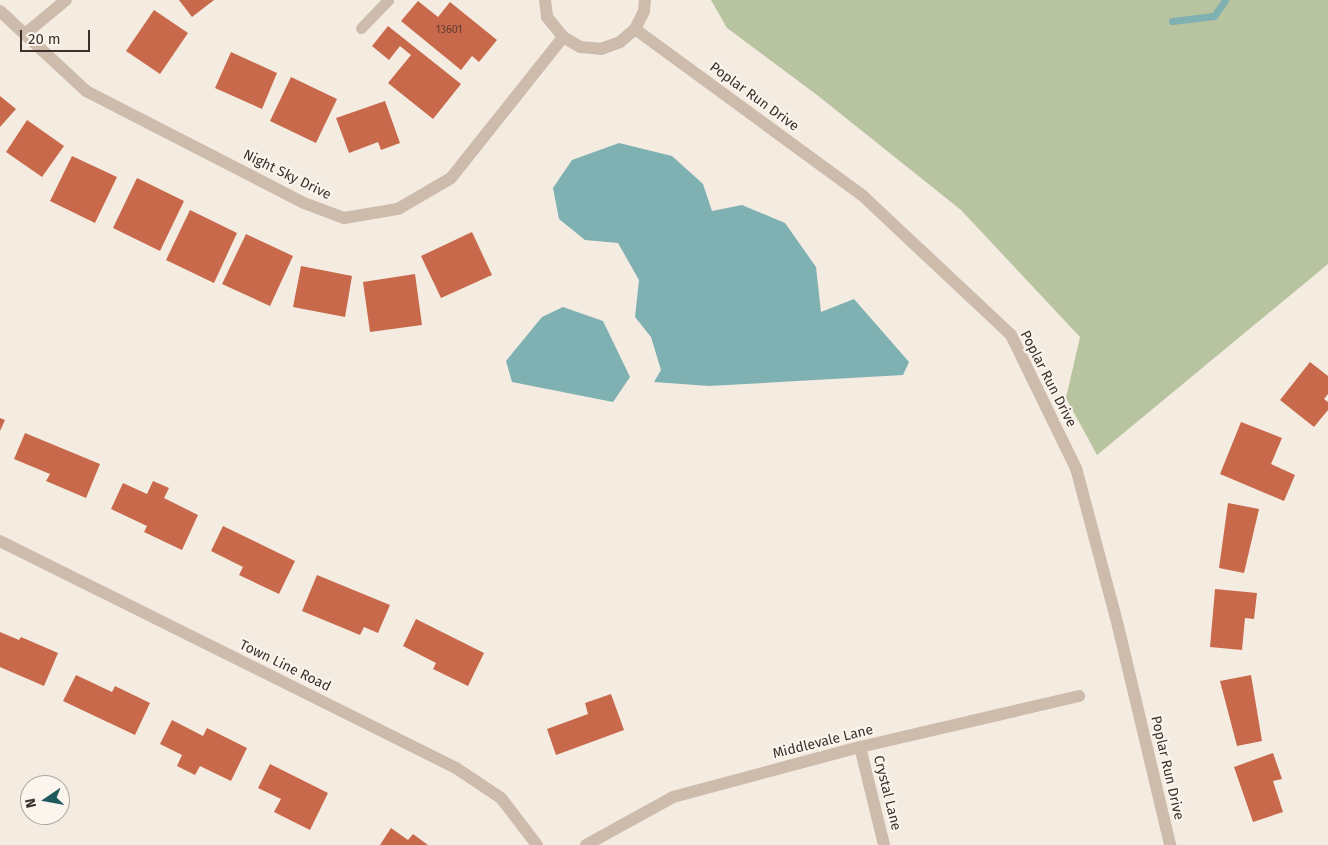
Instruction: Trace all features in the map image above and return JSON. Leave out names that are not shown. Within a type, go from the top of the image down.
[{"type":"street","points":[[25,34],[66,0]]},
{"type":"street","points":[[545,0],[547,17],[562,37],[580,47],[600,48],[620,42],[635,29],[644,10],[645,0]]},
{"type":"street","name":"Night Sky Drive","points":[[0,11],[86,91],[304,203],[344,218],[398,209],[450,178],[562,37]]},
{"type":"street","name":"Poplar Run Drive","points":[[635,29],[862,196],[1011,335],[1076,468],[1118,626],[1170,845]]},
{"type":"street","name":"Town Line Road","points":[[0,541],[456,768],[502,798],[537,845]]},
{"type":"street","name":"Middlevale Lane","points":[[586,845],[673,797],[860,747],[1079,696]]},
{"type":"street","name":"Crystal Lane","points":[[860,747],[884,845]]},
{"type":"lane","points":[[361,28],[386,1]]},
{"type":"green space","points":[[711,0],[1328,0],[1328,264],[1097,455],[1066,398],[1080,337],[961,210],[817,95],[727,28]]},
{"type":"water","points":[[619,143],[672,156],[703,184],[712,211],[742,205],[785,223],[816,267],[821,312],[854,299],[909,362],[903,375],[709,386],[654,382],[661,370],[651,337],[635,317],[639,280],[618,243],[585,240],[559,219],[553,188],[572,160]]},
{"type":"water","points":[[563,307],[603,321],[630,377],[613,402],[512,382],[506,361],[542,317]]},
{"type":"building","points":[[179,0],[214,0],[192,17]]},
{"type":"building","points":[[418,1],[438,17],[450,2],[497,40],[479,62],[472,56],[461,70],[401,21]]},
{"type":"building","points":[[154,10],[188,33],[160,74],[126,51]]},
{"type":"building","points":[[388,26],[461,84],[433,119],[388,83],[411,55],[400,46],[389,60],[372,46]]},
{"type":"building","points":[[231,52],[277,73],[262,109],[215,88]]},
{"type":"building","points":[[291,77],[337,99],[316,143],[270,121]]},
{"type":"building","points":[[0,96],[16,109],[0,127]]},
{"type":"building","points":[[385,101],[400,143],[381,150],[378,142],[349,153],[336,118]]},
{"type":"building","points":[[27,120],[64,146],[42,177],[6,152]]},
{"type":"building","points":[[72,156],[117,177],[95,223],[50,201]]},
{"type":"building","points":[[137,178],[184,201],[160,251],[113,228]]},
{"type":"building","points":[[190,210],[237,233],[214,283],[166,260]]},
{"type":"building","points":[[472,232],[492,275],[441,298],[421,256]]},
{"type":"building","points":[[246,234],[293,256],[270,306],[222,284]]},
{"type":"building","points":[[301,266],[352,276],[345,317],[293,307]]},
{"type":"building","points":[[415,274],[422,325],[370,332],[363,282]]},
{"type":"building","points":[[1310,362],[1328,376],[1328,394],[1324,399],[1328,402],[1328,410],[1314,427],[1280,400]]},
{"type":"building","points":[[0,418],[5,420],[0,431]]},
{"type":"building","points":[[1241,422],[1282,438],[1271,464],[1295,475],[1284,501],[1220,474]]},
{"type":"building","points":[[25,433],[100,464],[86,498],[46,481],[50,474],[14,459]]},
{"type":"building","points":[[153,481],[169,488],[164,498],[198,515],[182,550],[144,532],[147,526],[111,509],[123,483],[147,494]]},
{"type":"building","points":[[1228,503],[1259,509],[1244,573],[1219,568]]},
{"type":"building","points":[[223,526],[295,561],[279,594],[239,575],[243,567],[211,551]]},
{"type":"building","points":[[317,575],[390,605],[378,633],[364,627],[360,635],[302,611]]},
{"type":"building","points":[[1215,589],[1257,593],[1254,619],[1245,618],[1242,650],[1210,647]]},
{"type":"building","points":[[416,619],[484,653],[468,686],[433,669],[436,663],[403,646]]},
{"type":"building","points":[[0,632],[19,640],[21,637],[58,653],[44,686],[0,667]]},
{"type":"building","points":[[76,675],[112,692],[115,686],[150,703],[135,735],[63,701]]},
{"type":"building","points":[[1251,675],[1262,741],[1237,746],[1220,681]]},
{"type":"building","points":[[611,694],[624,730],[556,755],[547,729],[588,714],[585,703]]},
{"type":"building","points":[[172,720],[203,736],[207,728],[247,748],[231,781],[200,766],[195,775],[177,766],[182,755],[160,744]]},
{"type":"building","points":[[1273,753],[1282,779],[1273,781],[1283,812],[1253,822],[1234,767]]},
{"type":"building","points":[[270,764],[328,793],[310,830],[274,812],[281,799],[258,788]]},
{"type":"building","points":[[391,828],[408,840],[413,834],[428,845],[380,845]]},
{"type":"waterway","points":[[1172,21],[1214,16],[1225,0]]}]
